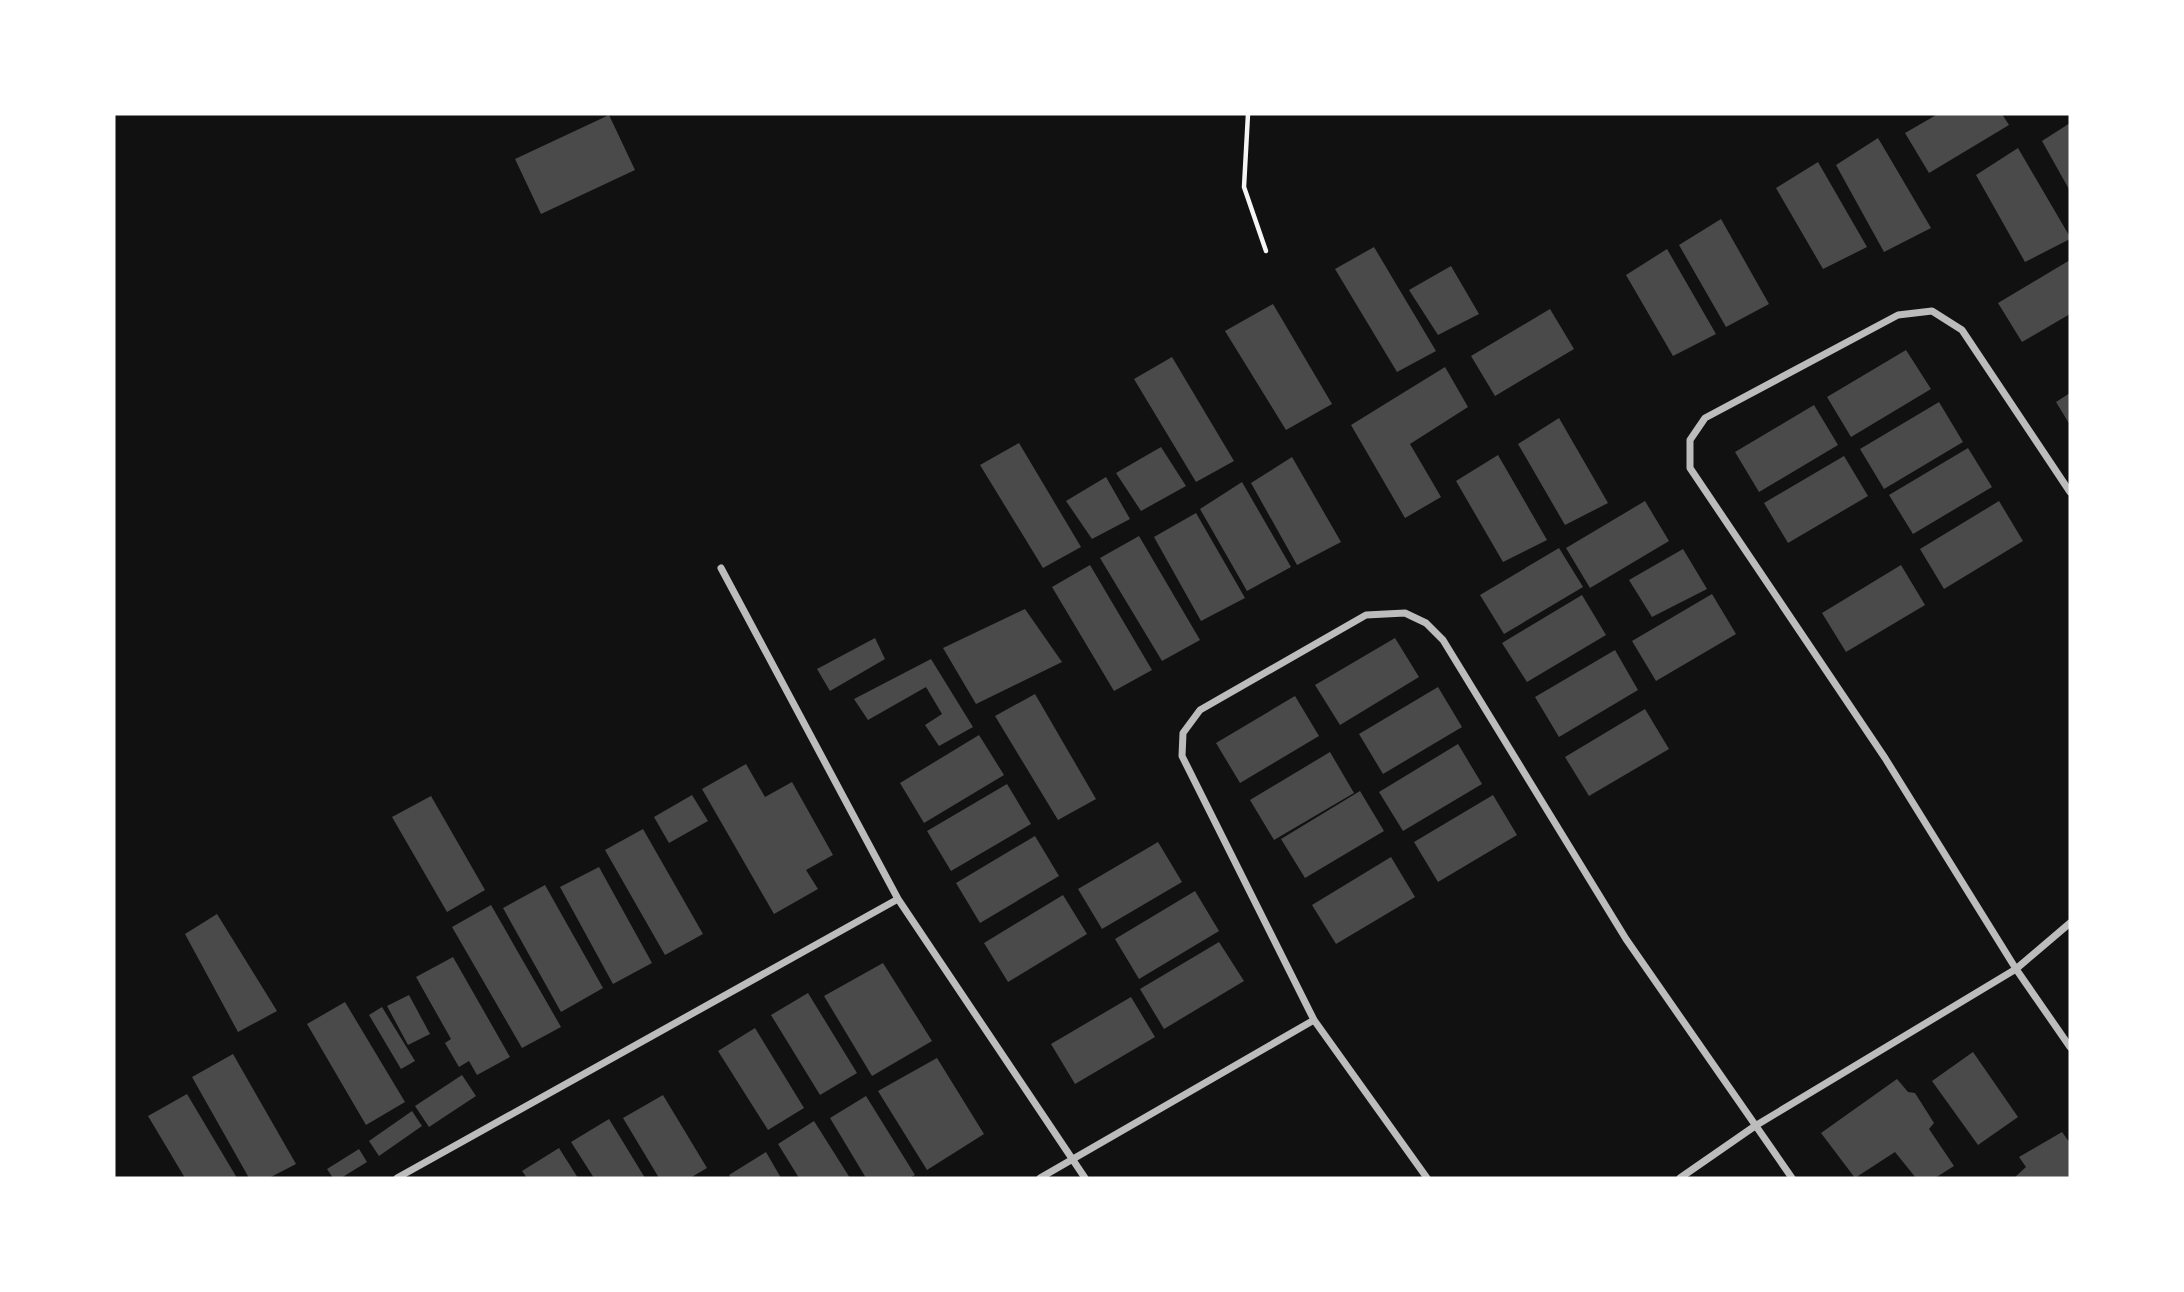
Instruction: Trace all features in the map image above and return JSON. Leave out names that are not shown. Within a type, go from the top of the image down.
[{"type":"street","points":[[2070,492],[1962,330],[1932,311],[1898,315],[1705,418],[1690,440],[1690,468],[1885,758],[2016,969],[2070,1047]]},
{"type":"street","points":[[721,568],[898,899],[1085,1178]]},
{"type":"street","points":[[1427,1178],[1314,1020],[1182,757],[1183,733],[1200,709],[1366,615],[1405,613],[1426,623],[1443,640],[1626,939],[1792,1178]]},
{"type":"street","points":[[397,1178],[898,899]]},
{"type":"street","points":[[1680,1178],[1755,1126],[2016,969],[2070,923]]},
{"type":"street","points":[[1040,1178],[1314,1020]]},
{"type":"path","points":[[1248,114],[1244,187],[1266,251]]},
{"type":"building","points":[[1938,114],[2002,114],[2009,125],[1929,173],[1905,133]]},
{"type":"building","points":[[609,115],[635,170],[541,214],[515,159]]},
{"type":"building","points":[[2070,123],[2070,191],[2042,141]]},
{"type":"building","points":[[1878,138],[1931,228],[1884,252],[1836,165]]},
{"type":"building","points":[[2018,148],[2070,237],[2025,262],[1976,175]]},
{"type":"building","points":[[1818,162],[1867,247],[1823,269],[1776,188]]},
{"type":"building","points":[[1721,219],[1769,304],[1726,327],[1679,245]]},
{"type":"building","points":[[1374,247],[1436,351],[1397,372],[1335,269]]},
{"type":"building","points":[[1667,249],[1716,334],[1673,356],[1626,275]]},
{"type":"building","points":[[2070,260],[2070,314],[2022,342],[1998,303]]},
{"type":"building","points":[[1451,266],[1479,314],[1438,335],[1409,290]]},
{"type":"building","points":[[1273,304],[1332,404],[1286,430],[1225,331]]},
{"type":"building","points":[[1550,309],[1574,349],[1495,396],[1471,356]]},
{"type":"building","points":[[1906,350],[1931,389],[1851,437],[1827,397]]},
{"type":"building","points":[[1172,357],[1234,461],[1196,482],[1134,379]]},
{"type":"building","points":[[1445,367],[1468,407],[1410,444],[1441,497],[1405,518],[1351,425]]},
{"type":"building","points":[[2070,393],[2070,425],[2056,402]]},
{"type":"building","points":[[1939,402],[1963,442],[1884,489],[1860,449]]},
{"type":"building","points":[[1814,405],[1838,445],[1759,492],[1735,452]]},
{"type":"building","points":[[1559,418],[1608,503],[1565,525],[1518,444]]},
{"type":"building","points":[[1019,443],[1081,547],[1043,568],[980,465]]},
{"type":"building","points":[[1161,447],[1186,486],[1141,511],[1116,473]]},
{"type":"building","points":[[1968,448],[1992,487],[1913,534],[1889,495]]},
{"type":"building","points":[[1498,455],[1547,540],[1503,562],[1456,481]]},
{"type":"building","points":[[1844,456],[1868,496],[1788,543],[1764,503]]},
{"type":"building","points":[[1292,457],[1341,542],[1297,565],[1251,483]]},
{"type":"building","points":[[1106,477],[1130,519],[1092,539],[1066,501]]},
{"type":"building","points":[[1242,482],[1291,567],[1247,591],[1200,509]]},
{"type":"building","points":[[1645,501],[1669,541],[1590,588],[1566,548]]},
{"type":"building","points":[[1999,501],[2023,541],[1944,589],[1920,549]]},
{"type":"building","points":[[1196,513],[1245,598],[1201,621],[1154,537]]},
{"type":"building","points":[[1139,536],[1200,640],[1162,661],[1100,558]]},
{"type":"building","points":[[1559,548],[1583,587],[1504,634],[1480,595]]},
{"type":"building","points":[[1683,549],[1707,589],[1652,617],[1629,580]]},
{"type":"building","points":[[1090,565],[1152,670],[1114,691],[1052,587]]},
{"type":"building","points":[[1901,565],[1925,605],[1846,652],[1822,613]]},
{"type":"building","points":[[1712,594],[1736,634],[1656,681],[1632,641]]},
{"type":"building","points":[[1582,595],[1606,635],[1527,682],[1502,643]]},
{"type":"building","points":[[1025,609],[1062,662],[976,704],[943,648]]},
{"type":"building","points":[[875,638],[885,659],[830,691],[817,669]]},
{"type":"building","points":[[1395,638],[1419,677],[1340,725],[1315,685]]},
{"type":"building","points":[[1615,650],[1638,690],[1559,737],[1535,697]]},
{"type":"building","points":[[931,659],[973,727],[939,746],[925,725],[942,714],[926,687],[868,720],[854,699]]},
{"type":"building","points":[[1438,687],[1462,727],[1383,774],[1359,734]]},
{"type":"building","points":[[1035,694],[1096,799],[1058,820],[995,716]]},
{"type":"building","points":[[1295,696],[1319,736],[1240,783],[1216,743]]},
{"type":"building","points":[[1645,709],[1669,749],[1589,796],[1565,757]]},
{"type":"building","points":[[979,735],[1004,775],[924,823],[900,783]]},
{"type":"building","points":[[1458,744],[1482,784],[1403,831],[1379,792]]},
{"type":"building","points":[[1330,752],[1354,793],[1274,840],[1250,800]]},
{"type":"building","points":[[746,764],[765,797],[792,782],[833,855],[806,870],[818,889],[774,914],[702,789]]},
{"type":"building","points":[[1007,784],[1031,824],[951,871],[927,831]]},
{"type":"building","points":[[1360,791],[1384,831],[1305,878],[1281,839]]},
{"type":"building","points":[[692,795],[708,821],[669,843],[654,817]]},
{"type":"building","points":[[1493,795],[1517,835],[1438,882],[1414,842]]},
{"type":"building","points":[[431,796],[485,890],[447,912],[392,817]]},
{"type":"building","points":[[643,829],[703,934],[665,955],[605,850]]},
{"type":"building","points":[[1035,836],[1059,876],[980,923],[956,883]]},
{"type":"building","points":[[1158,842],[1182,882],[1102,929],[1078,889]]},
{"type":"building","points":[[1391,857],[1415,897],[1336,944],[1312,905]]},
{"type":"building","points":[[599,867],[652,963],[613,984],[560,887]]},
{"type":"building","points":[[545,885],[603,988],[561,1012],[503,908]]},
{"type":"building","points":[[1195,891],[1219,931],[1139,979],[1115,939]]},
{"type":"building","points":[[1063,895],[1087,934],[1008,982],[984,943]]},
{"type":"building","points":[[491,905],[561,1027],[522,1048],[452,927]]},
{"type":"building","points":[[217,914],[277,1011],[238,1032],[185,934]]},
{"type":"building","points":[[1219,942],[1244,981],[1164,1029],[1140,989]]},
{"type":"building","points":[[453,957],[510,1057],[477,1075],[469,1061],[459,1067],[445,1043],[451,1039],[416,977]]},
{"type":"building","points":[[883,963],[932,1041],[872,1076],[824,996]]},
{"type":"building","points":[[808,993],[857,1073],[820,1095],[771,1015]]},
{"type":"building","points":[[409,995],[430,1034],[408,1045],[387,1006]]},
{"type":"building","points":[[1131,997],[1155,1037],[1075,1084],[1051,1044]]},
{"type":"building","points":[[345,1002],[405,1102],[366,1125],[307,1024]]},
{"type":"building","points":[[382,1007],[415,1061],[401,1069],[369,1015]]},
{"type":"building","points":[[755,1028],[804,1108],[768,1130],[718,1051]]},
{"type":"building","points":[[1973,1052],[2018,1117],[1978,1145],[1932,1081]]},
{"type":"building","points":[[233,1054],[296,1164],[269,1178],[249,1178],[192,1077]]},
{"type":"building","points":[[937,1058],[984,1134],[927,1170],[878,1091]]},
{"type":"building","points":[[462,1075],[476,1096],[429,1127],[415,1106]]},
{"type":"building","points":[[1897,1079],[1908,1092],[1915,1093],[1934,1123],[1929,1129],[1954,1166],[1935,1178],[1916,1178],[1895,1152],[1855,1178],[1821,1133]]},
{"type":"building","points":[[187,1094],[237,1178],[185,1178],[148,1116]]},
{"type":"building","points":[[663,1095],[707,1168],[690,1178],[659,1178],[623,1118]]},
{"type":"building","points":[[866,1096],[915,1175],[909,1178],[866,1178],[830,1118]]},
{"type":"building","points":[[412,1111],[422,1126],[379,1156],[369,1141]]},
{"type":"building","points":[[609,1119],[645,1178],[594,1178],[571,1142]]},
{"type":"building","points":[[814,1121],[850,1178],[799,1178],[778,1144]]},
{"type":"building","points":[[2062,1132],[2070,1143],[2070,1178],[2014,1178],[2026,1167],[2019,1157]]},
{"type":"building","points":[[559,1148],[578,1178],[527,1178],[522,1171]]},
{"type":"building","points":[[359,1149],[367,1162],[341,1178],[333,1178],[327,1169]]},
{"type":"building","points":[[766,1152],[781,1178],[731,1178],[729,1175]]}]
